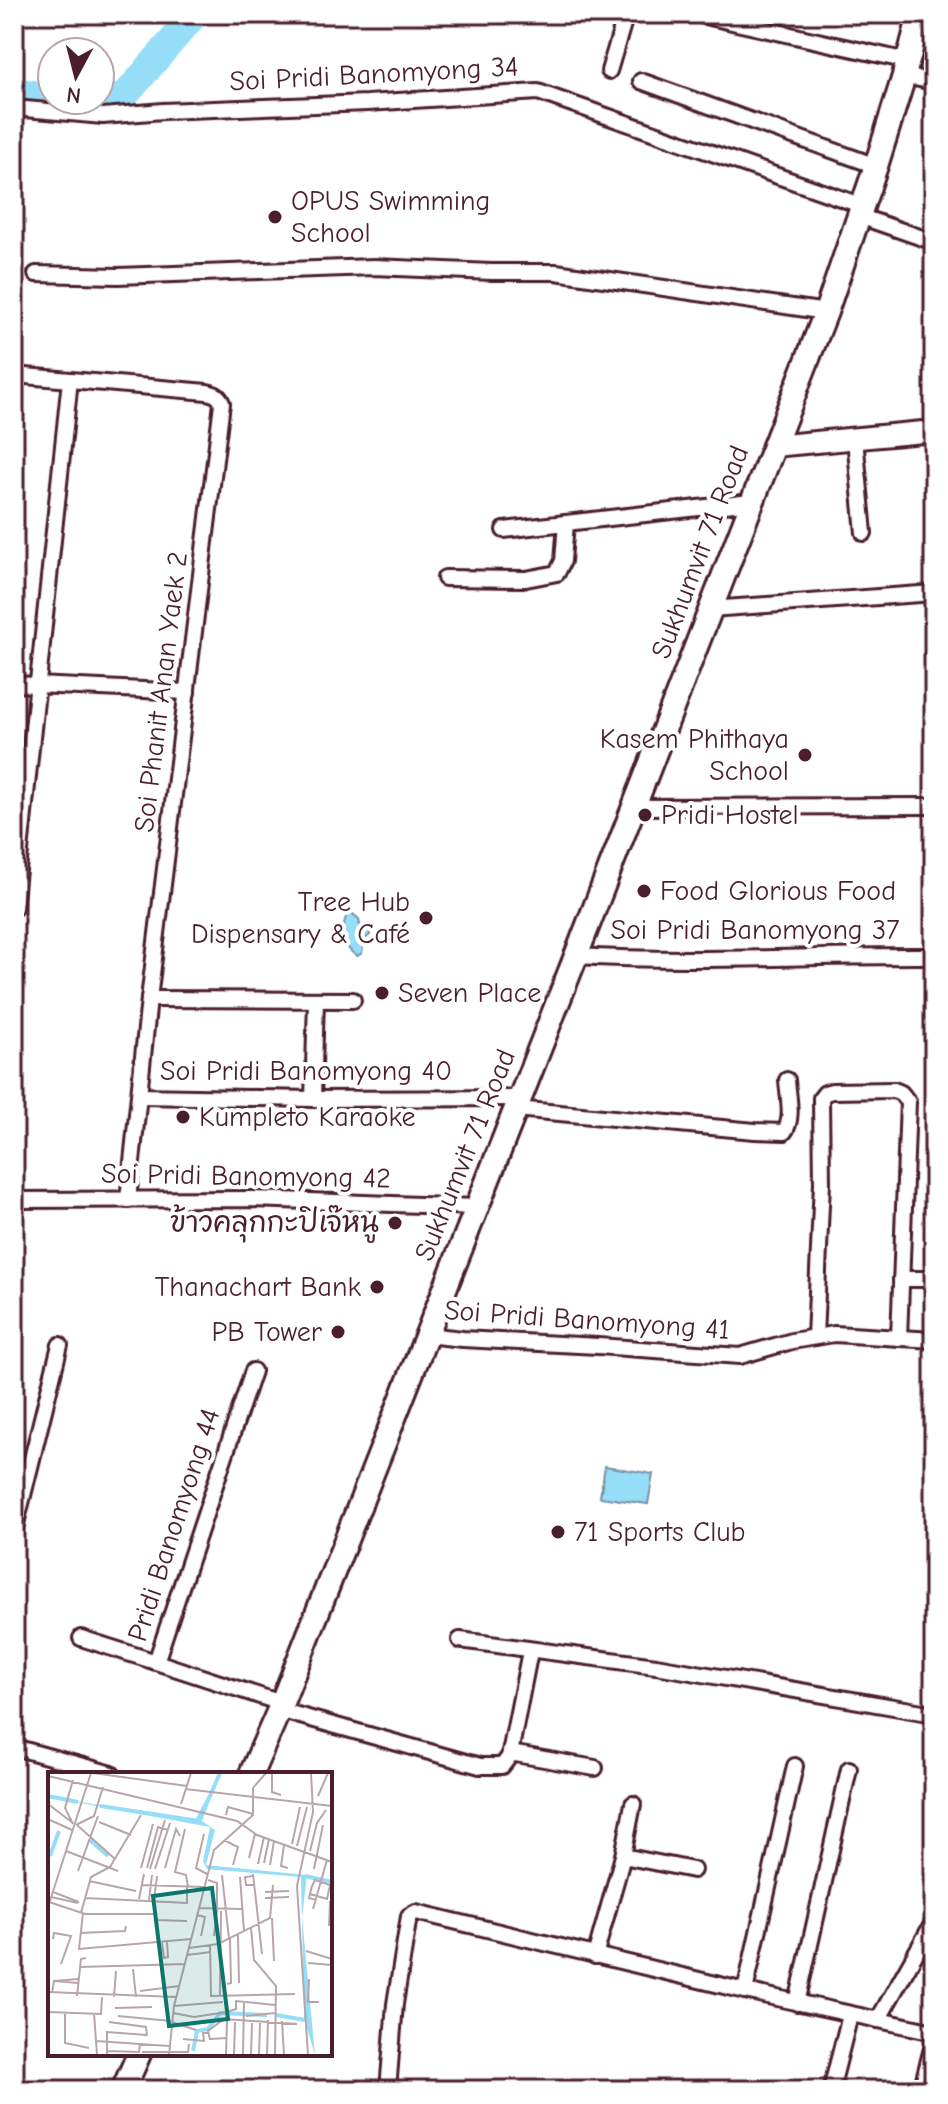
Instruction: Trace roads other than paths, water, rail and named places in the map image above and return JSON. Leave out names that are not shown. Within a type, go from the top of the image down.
[{"type":"main road","name":"Sukhumvit 71 Road","points":[[252,1772],[576,956],[826,312],[876,166],[920,14]]},
{"type":"main road","points":[[123,2090],[138,2056]]},
{"type":"street","points":[[609,71],[626,14]]},
{"type":"street","points":[[696,14],[906,68],[934,82]]},
{"type":"street","points":[[641,81],[876,166]]},
{"type":"street","name":"Soi Pridi Banomyong 34","points":[[14,108],[103,116],[538,92],[861,211],[934,242]]},
{"type":"street","points":[[36,274],[100,276],[374,267],[556,272],[826,312]]},
{"type":"street","name":"Soi Phanit Anan Yaek 2","points":[[14,375],[207,392],[216,394],[222,403],[149,999],[128,1200]]},
{"type":"street","points":[[14,908],[70,380]]},
{"type":"street","points":[[773,446],[934,431]]},
{"type":"street","points":[[855,439],[864,533]]},
{"type":"street","points":[[504,530],[751,502]]},
{"type":"street","points":[[445,578],[526,579],[557,573],[563,561],[566,523]]},
{"type":"street","points":[[710,609],[934,593]]},
{"type":"street","points":[[14,684],[187,692]]},
{"type":"street","points":[[633,807],[934,806]]},
{"type":"street","name":"Soi Pridi Banomyong 37","points":[[576,956],[621,959],[934,956]]},
{"type":"street","points":[[149,999],[353,1000]]},
{"type":"street","points":[[313,1099],[316,1001]]},
{"type":"street","name":"Soi Pridi Banomyong 40","points":[[139,1096],[518,1103],[741,1130],[784,1132],[789,1126],[787,1080]]},
{"type":"street","points":[[815,1337],[822,1183],[821,1098],[832,1091],[894,1090],[908,1102],[899,1338]]},
{"type":"street","name":"Soi Pridi Banomyong 42","points":[[14,1200],[252,1199],[477,1207]]},
{"type":"street","points":[[901,1279],[934,1279]]},
{"type":"street","name":"Soi Pridi Banomyong 41","points":[[426,1335],[740,1356],[834,1334],[934,1340]]},
{"type":"street","points":[[14,1532],[60,1345]]},
{"type":"street","name":"Pridi Banomyong 44","points":[[253,1371],[156,1662],[280,1706],[480,1766],[502,1766],[510,1753]]},
{"type":"street","points":[[81,1638],[156,1662]]},
{"type":"street","points":[[460,1640],[656,1666],[934,1714]]},
{"type":"street","points":[[530,1651],[510,1753],[595,1768]]},
{"type":"street","points":[[14,1747],[105,1772]]},
{"type":"street","points":[[745,1991],[795,1766]]},
{"type":"street","points":[[797,2003],[849,1769]]},
{"type":"street","points":[[595,1956],[623,1856],[633,1804]]},
{"type":"street","points":[[623,1856],[693,1870]]},
{"type":"street","points":[[388,2090],[395,2004],[409,1914],[416,1912],[745,1991],[934,2032]]},
{"type":"street","points":[[878,2020],[934,1921]]},
{"type":"street","points":[[831,2090],[850,2015]]},
{"type":"street","points":[[921,2090],[934,2041]]},
{"type":"water","points":[[347,914],[353,914],[360,925],[370,930],[362,953],[357,956],[348,948],[344,938]]},
{"type":"water","points":[[605,1466],[653,1474],[648,1504],[600,1497]]},
{"type":"waterway","points":[[116,100],[128,92],[195,14]]},
{"type":"waterway","points":[[14,91],[36,94]]},
{"type":"place","name":"OPUS Swimming School","points":[[275,217]]},
{"type":"place","name":"Kasem Phithaya School","points":[[805,755]]},
{"type":"place","name":"Pridi Hostel","points":[[645,815]]},
{"type":"place","name":"Food Glorious Food","points":[[644,891]]},
{"type":"place","name":"Tree Hub Dispensary & Café","points":[[426,918]]},
{"type":"place","name":"Seven Place","points":[[382,993]]},
{"type":"place","name":"Kumpleto Karaoke","points":[[183,1117]]},
{"type":"place","name":"ข้าวคลุกกะปิเจ๊หนู","points":[[395,1223]]},
{"type":"place","name":"Thanachart Bank","points":[[377,1287]]},
{"type":"place","name":"PB Tower","points":[[338,1332]]},
{"type":"place","name":"71 Sports Club","points":[[558,1532]]}]
